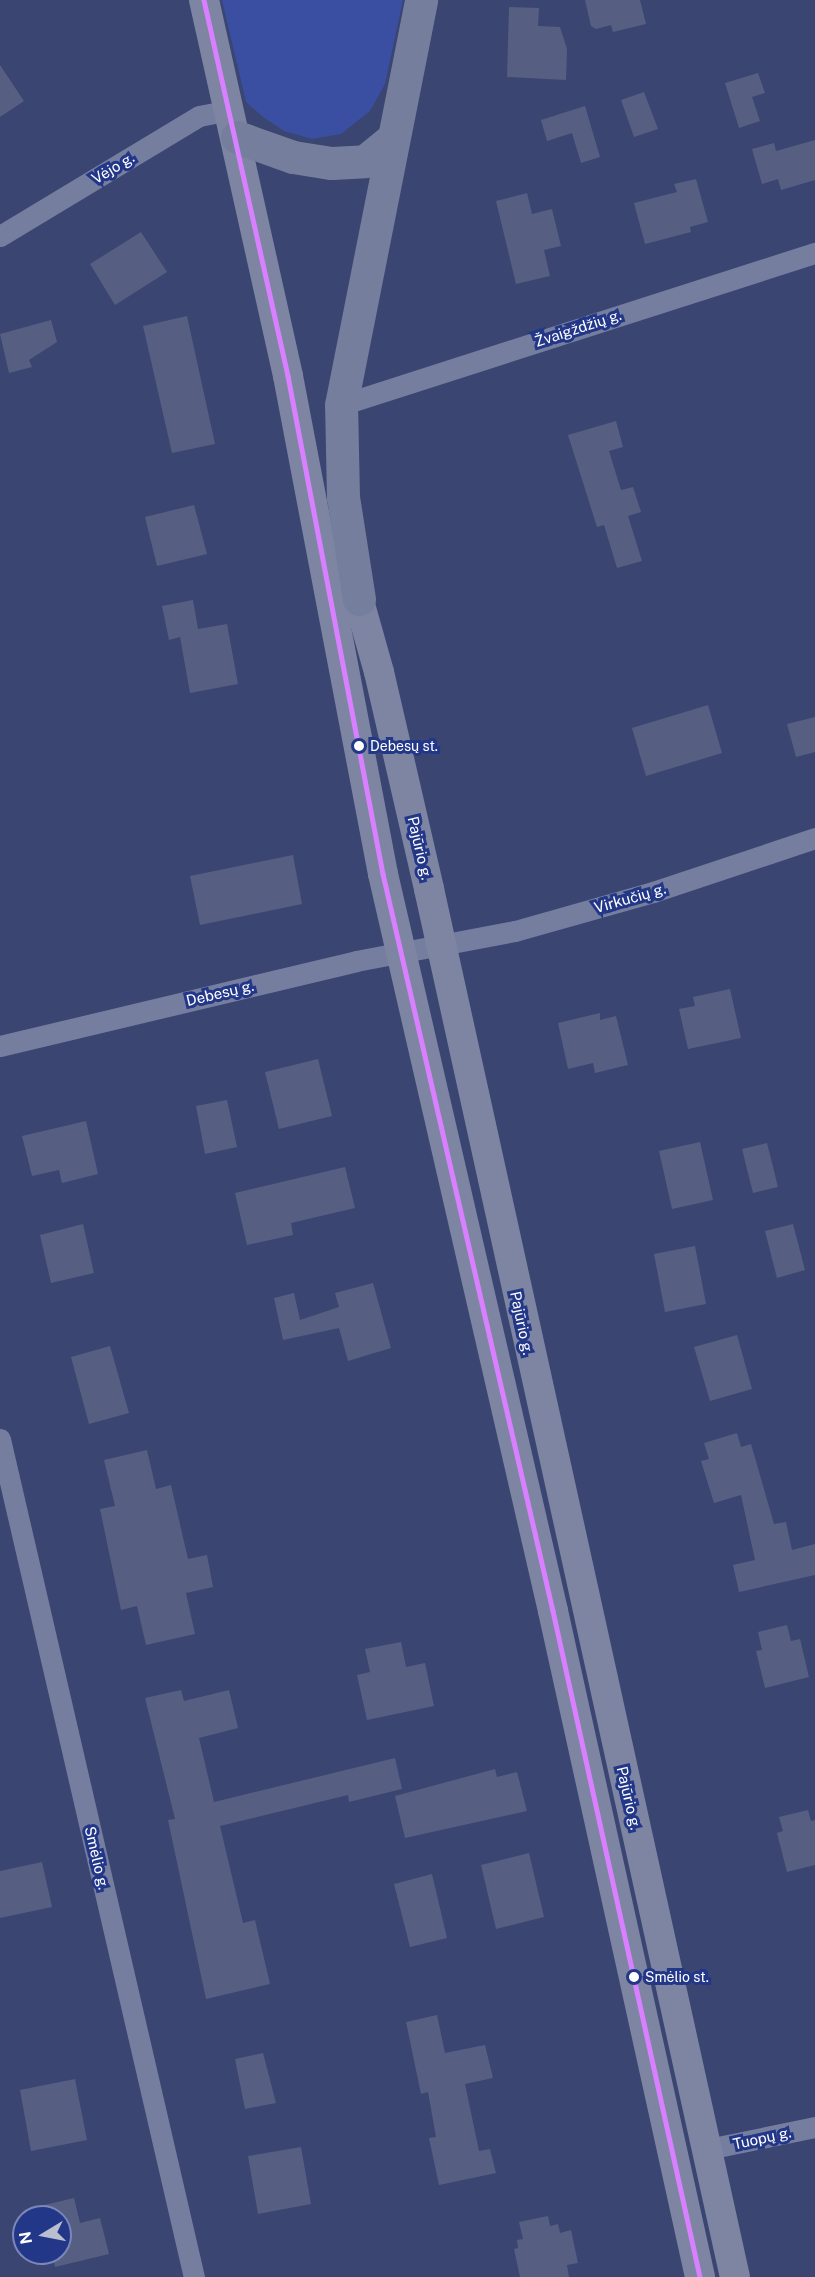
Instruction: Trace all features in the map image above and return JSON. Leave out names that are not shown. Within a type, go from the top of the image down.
[{"type":"highway","points":[[359,599],[343,497],[341,405],[421,0]]},
{"type":"highway","points":[[234,123],[293,157],[332,162],[365,161],[393,138]]},
{"type":"main road","name":"Pajūrio g.","points":[[204,0],[234,123],[288,376],[400,952],[553,1611],[700,2277]]},
{"type":"main road","name":"Pajūrio g.","points":[[288,376],[359,599],[442,945],[537,1393],[735,2277]]},
{"type":"street","name":"Vėjo g.","points":[[0,236],[199,116],[234,123]]},
{"type":"street","name":"Žvaigždžių g.","points":[[341,405],[815,253]]},
{"type":"street","name":"Virkučių g.","points":[[442,945],[515,931],[652,892],[815,838]]},
{"type":"street","name":"Debesų g.","points":[[0,1046],[400,952],[442,945]]},
{"type":"street","name":"Smėlio g.","points":[[0,1439],[194,2277]]},
{"type":"street","name":"Tuopų g.","points":[[708,2149],[815,2127]]},
{"type":"shaded area","points":[[222,0],[403,0],[385,84],[370,111],[341,134],[312,139],[284,131],[263,117],[246,102]]},
{"type":"building","points":[[585,0],[640,0],[646,24],[613,32],[611,25],[596,29],[591,26]]},
{"type":"building","points":[[509,7],[539,8],[538,26],[560,27],[567,49],[566,80],[507,77]]},
{"type":"building","points":[[0,65],[24,101],[0,117]]},
{"type":"building","points":[[758,73],[765,93],[752,97],[760,121],[739,128],[725,83]]},
{"type":"building","points":[[644,92],[658,129],[634,137],[621,100]]},
{"type":"building","points":[[585,106],[600,157],[581,163],[572,133],[547,141],[541,120]]},
{"type":"building","points":[[815,140],[815,180],[781,190],[778,179],[762,184],[752,149],[774,143],[776,151]]},
{"type":"building","points":[[696,179],[708,222],[690,227],[691,232],[645,244],[634,203],[677,192],[674,184]]},
{"type":"building","points":[[527,193],[532,214],[552,209],[561,246],[544,250],[550,276],[516,284],[496,201]]},
{"type":"building","points":[[141,232],[167,272],[115,305],[90,264]]},
{"type":"building","points":[[187,316],[215,444],[172,453],[143,326]]},
{"type":"building","points":[[51,320],[57,342],[29,360],[32,367],[9,373],[0,334]]},
{"type":"building","points":[[616,421],[623,447],[609,451],[621,490],[633,487],[641,512],[628,516],[642,561],[617,568],[604,525],[597,527],[568,435]]},
{"type":"building","points":[[194,505],[207,554],[157,566],[145,517]]},
{"type":"building","points":[[193,600],[198,629],[227,624],[238,684],[190,693],[180,637],[169,640],[162,606]]},
{"type":"building","points":[[708,705],[722,753],[646,776],[632,728]]},
{"type":"building","points":[[815,717],[815,752],[796,757],[787,724]]},
{"type":"building","points":[[293,855],[302,904],[200,925],[190,876]]},
{"type":"building","points":[[730,989],[741,1038],[688,1049],[679,1009],[695,1006],[693,997]]},
{"type":"building","points":[[600,1013],[600,1020],[616,1016],[628,1065],[595,1073],[593,1063],[568,1069],[558,1023]]},
{"type":"building","points":[[318,1059],[332,1116],[279,1129],[265,1072]]},
{"type":"building","points":[[227,1100],[237,1147],[205,1154],[196,1106]]},
{"type":"building","points":[[86,1121],[98,1174],[62,1183],[59,1170],[32,1176],[22,1136]]},
{"type":"building","points":[[700,1142],[713,1200],[672,1209],[659,1151]]},
{"type":"building","points":[[767,1143],[778,1187],[753,1193],[742,1149]]},
{"type":"building","points":[[345,1167],[355,1208],[291,1223],[293,1235],[247,1245],[235,1193]]},
{"type":"building","points":[[83,1224],[94,1273],[51,1283],[40,1235]]},
{"type":"building","points":[[793,1224],[805,1270],[777,1278],[765,1231]]},
{"type":"building","points":[[695,1246],[706,1304],[665,1312],[654,1254]]},
{"type":"building","points":[[373,1283],[391,1348],[348,1361],[339,1328],[283,1340],[274,1298],[294,1293],[300,1320],[339,1307],[335,1293]]},
{"type":"building","points":[[737,1335],[752,1389],[710,1401],[694,1347]]},
{"type":"building","points":[[110,1346],[129,1413],[89,1424],[71,1357]]},
{"type":"building","points":[[737,1433],[741,1447],[751,1444],[774,1524],[786,1522],[792,1550],[815,1544],[815,1575],[739,1592],[733,1565],[755,1560],[741,1495],[714,1503],[701,1461],[709,1459],[704,1443]]},
{"type":"building","points":[[147,1450],[156,1489],[171,1485],[188,1559],[207,1555],[213,1587],[186,1593],[195,1634],[146,1645],[137,1606],[121,1610],[100,1509],[115,1506],[104,1460]]},
{"type":"building","points":[[787,1625],[791,1641],[800,1639],[809,1677],[765,1688],[756,1651],[762,1650],[758,1632]]},
{"type":"building","points":[[401,1642],[406,1667],[425,1663],[434,1706],[367,1720],[357,1675],[370,1672],[365,1649]]},
{"type":"building","points":[[181,1690],[184,1701],[229,1690],[238,1728],[199,1738],[214,1802],[395,1758],[402,1789],[349,1802],[348,1795],[220,1826],[243,1923],[255,1920],[270,1984],[206,1999],[168,1820],[175,1819],[145,1698]]},
{"type":"building","points":[[495,1769],[497,1777],[517,1772],[527,1811],[405,1838],[395,1796]]},
{"type":"building","points":[[808,1810],[811,1821],[815,1820],[815,1865],[787,1872],[777,1833],[783,1831],[779,1817]]},
{"type":"building","points":[[529,1853],[544,1917],[496,1929],[481,1865]]},
{"type":"building","points":[[42,1862],[52,1907],[0,1918],[0,1871]]},
{"type":"building","points":[[432,1874],[447,1938],[410,1947],[394,1884]]},
{"type":"building","points":[[437,2015],[445,2053],[485,2045],[493,2078],[465,2084],[479,2151],[490,2149],[496,2173],[439,2185],[429,2138],[436,2137],[428,2092],[421,2094],[406,2022]]},
{"type":"building","points":[[263,2053],[276,2103],[245,2109],[235,2059]]},
{"type":"building","points":[[75,2079],[87,2140],[31,2151],[20,2090]]},
{"type":"building","points":[[301,2147],[311,2204],[258,2214],[248,2156]]},
{"type":"building","points":[[74,2198],[80,2223],[100,2218],[109,2254],[72,2263],[72,2205],[44,2205]]},
{"type":"building","points":[[548,2216],[550,2226],[558,2224],[560,2233],[571,2230],[578,2263],[567,2265],[569,2277],[520,2277],[514,2249],[518,2248],[517,2240],[523,2239],[519,2222]]},
{"type":"transit line","points":[[204,0],[288,376],[383,874],[553,1611],[700,2277]]},
{"type":"place","name":"Debesų st.","points":[[359,746]]},
{"type":"place","name":"Smėlio st.","points":[[634,1977]]}]
